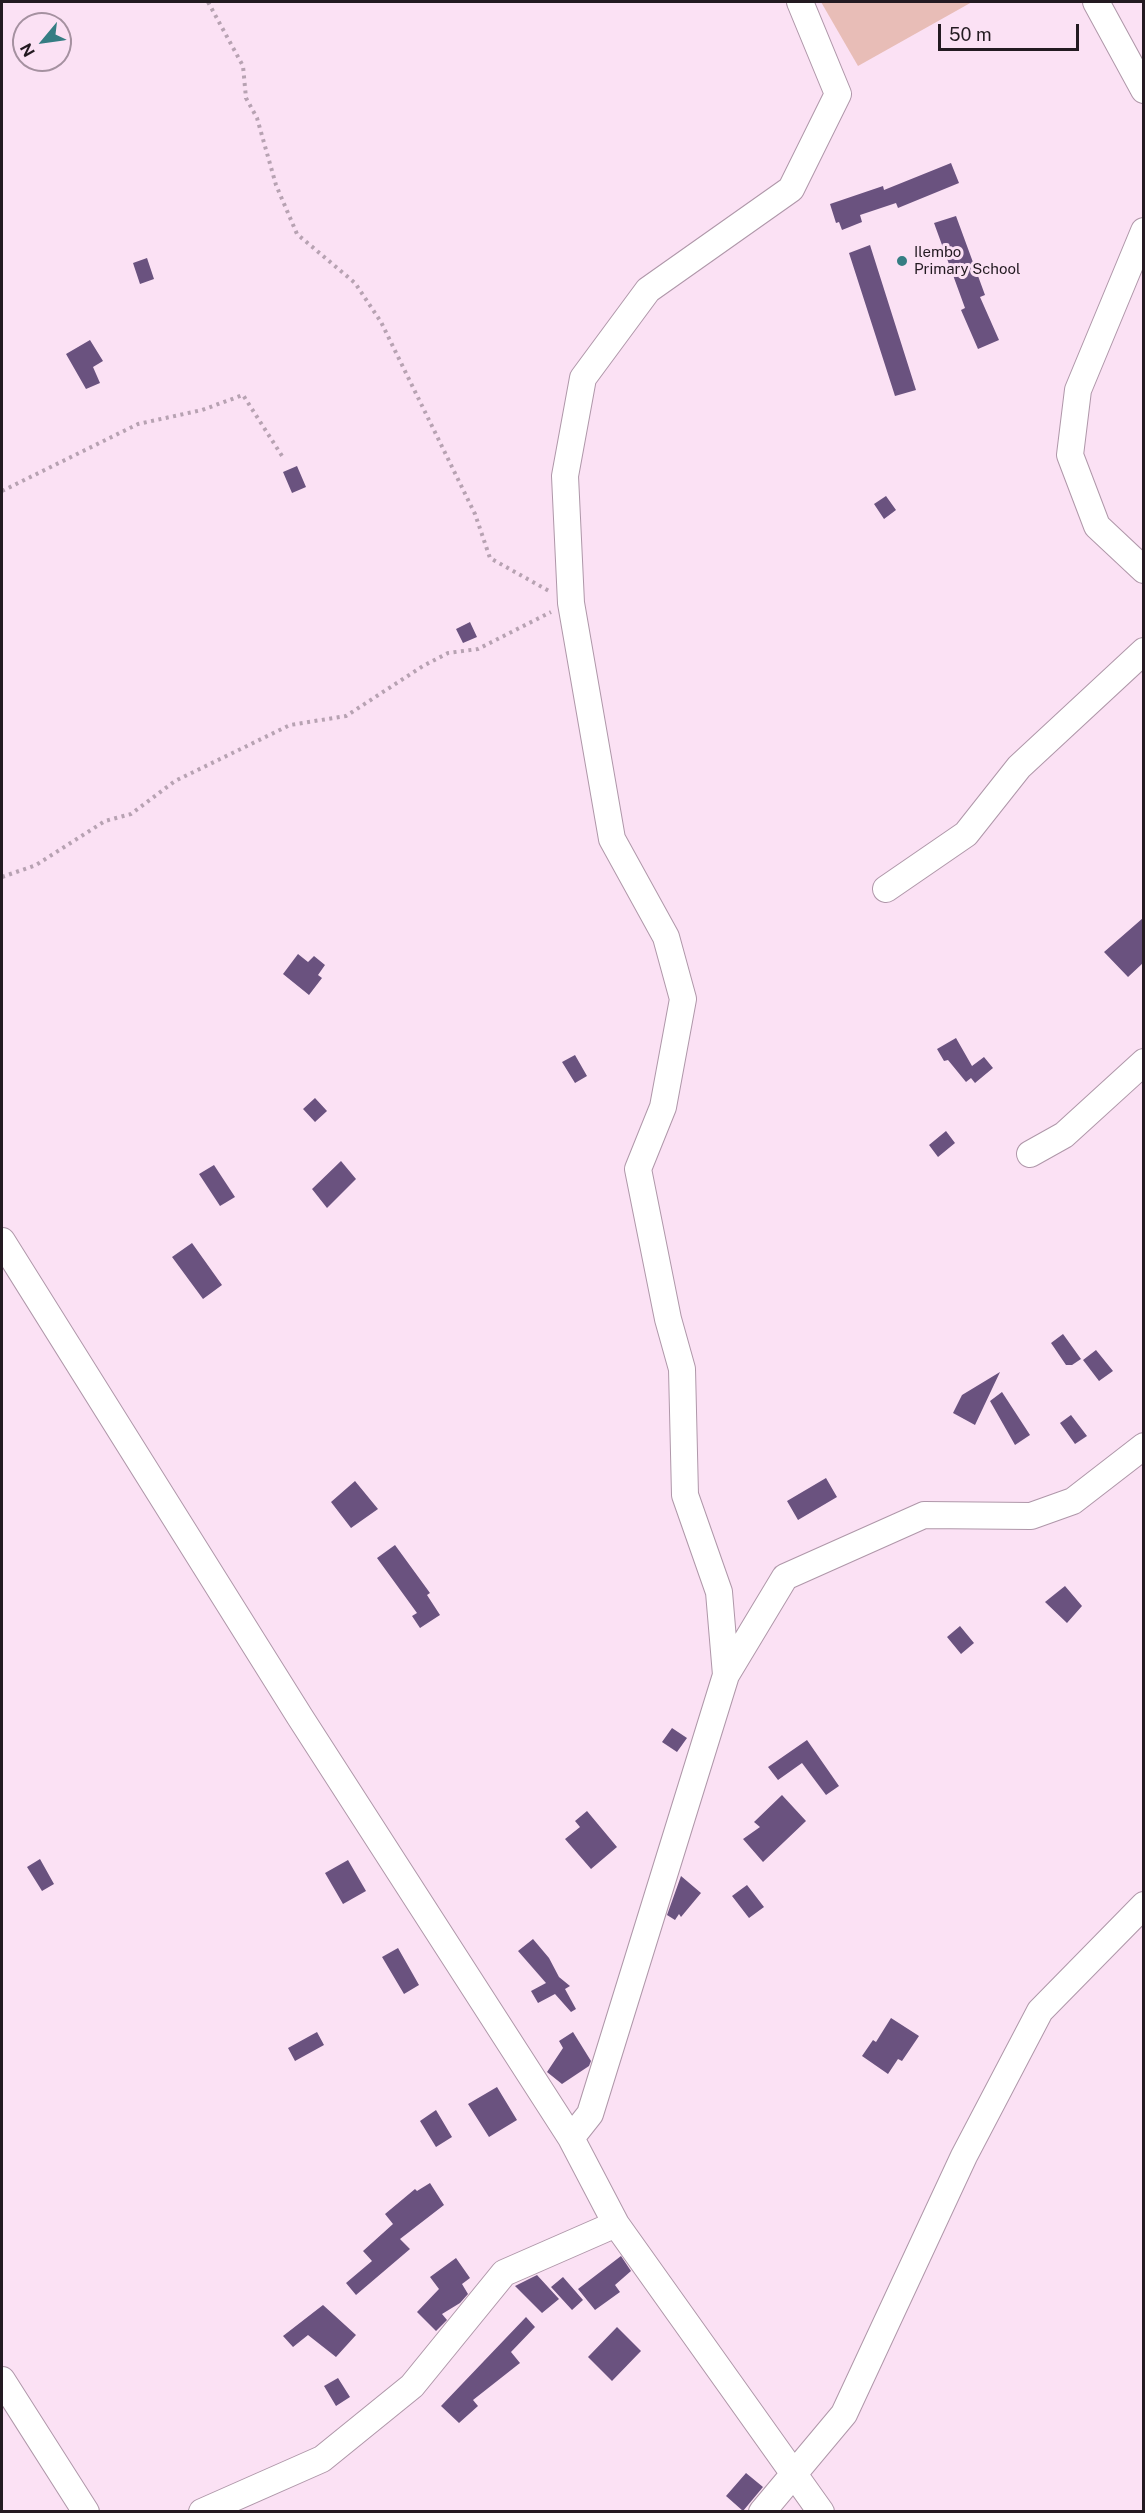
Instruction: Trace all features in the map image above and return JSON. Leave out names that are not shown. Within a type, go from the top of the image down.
[{"type":"street","points":[[726,1675],[719,1592],[685,1495],[682,1369],[668,1319],[638,1169],[663,1107],[683,999],[666,937],[612,839],[571,603],[565,477],[584,378],[648,290],[791,189],[838,94],[800,2]]},
{"type":"street","points":[[1096,2],[1143,90]]},
{"type":"street","points":[[1143,231],[1078,390],[1070,455],[1097,526],[1143,570]]},
{"type":"street","points":[[885,889],[966,834],[1019,768],[1143,651]]},
{"type":"street","points":[[1030,1154],[1064,1135],[1143,1062]]},
{"type":"street","points":[[2,1241],[11,1280],[294,1707],[572,2138],[616,2224],[820,2511]]},
{"type":"street","points":[[572,2138],[590,2114],[726,1675],[785,1577],[924,1515],[1030,1516],[1073,1501],[1143,1446]]},
{"type":"street","points":[[762,2511],[844,2414],[964,2156],[1040,2011],[1143,1905]]},
{"type":"street","points":[[202,2511],[322,2459],[412,2386],[504,2272],[616,2224]]},
{"type":"street","points":[[2,2380],[86,2511]]},
{"type":"path","points":[[208,2],[243,66],[246,98],[257,118],[276,185],[297,234],[355,283],[381,322],[475,514],[490,558],[571,603]]},
{"type":"path","points":[[2,491],[138,424],[202,410],[243,395],[284,459]]},
{"type":"path","points":[[2,877],[36,865],[105,821],[131,814],[175,781],[223,760],[290,725],[346,716],[423,666],[448,654],[478,649],[571,603]]},
{"type":"shaded area","points":[[821,2],[972,2],[858,66]]},
{"type":"building","points":[[951,163],[959,183],[898,208],[896,203],[860,215],[862,222],[842,230],[839,222],[836,223],[830,204],[883,186],[884,190]]},
{"type":"building","points":[[956,216],[985,295],[980,297],[999,340],[978,349],[961,310],[965,308],[934,223]]},
{"type":"building","points":[[870,245],[916,390],[895,396],[849,253]]},
{"type":"building","points":[[147,258],[154,279],[140,284],[133,263]]},
{"type":"building","points":[[90,340],[103,361],[93,367],[100,383],[86,389],[66,354]]},
{"type":"building","points":[[297,466],[306,487],[292,493],[283,472]]},
{"type":"building","points":[[886,496],[896,510],[884,519],[874,504]]},
{"type":"building","points":[[470,622],[477,637],[463,643],[456,629]]},
{"type":"building","points":[[1143,918],[1143,963],[1128,977],[1104,952]]},
{"type":"building","points":[[298,954],[308,962],[314,956],[325,965],[318,975],[322,978],[309,995],[283,974]]},
{"type":"building","points":[[956,1038],[972,1066],[984,1057],[993,1068],[975,1083],[971,1078],[966,1082],[948,1060],[944,1061],[937,1049]]},
{"type":"building","points":[[575,1055],[587,1076],[575,1083],[562,1062]]},
{"type":"building","points":[[315,1098],[327,1111],[315,1122],[303,1109]]},
{"type":"building","points":[[946,1131],[955,1143],[938,1157],[929,1145]]},
{"type":"building","points":[[341,1161],[356,1179],[327,1208],[312,1189]]},
{"type":"building","points":[[214,1165],[235,1197],[220,1206],[199,1174]]},
{"type":"building","points":[[192,1243],[222,1285],[203,1299],[172,1257]]},
{"type":"building","points":[[1063,1334],[1081,1359],[1072,1365],[1066,1365],[1051,1343]]},
{"type":"building","points":[[1096,1350],[1113,1371],[1099,1381],[1083,1360]]},
{"type":"building","points":[[1000,1372],[975,1425],[953,1413],[962,1395]]},
{"type":"building","points":[[1002,1392],[1030,1435],[1015,1445],[990,1401]]},
{"type":"building","points":[[1071,1415],[1087,1436],[1075,1444],[1060,1423]]},
{"type":"building","points":[[826,1478],[837,1497],[798,1520],[787,1501]]},
{"type":"building","points":[[355,1481],[378,1509],[351,1528],[331,1502]]},
{"type":"building","points":[[395,1545],[430,1593],[427,1595],[440,1615],[420,1628],[412,1616],[417,1613],[377,1558]]},
{"type":"building","points":[[1065,1586],[1082,1606],[1067,1623],[1045,1602]]},
{"type":"building","points":[[960,1626],[974,1643],[961,1654],[947,1637]]},
{"type":"building","points":[[672,1728],[687,1738],[677,1752],[662,1742]]},
{"type":"building","points":[[807,1740],[839,1786],[826,1795],[802,1763],[778,1780],[768,1767]]},
{"type":"building","points":[[782,1795],[806,1821],[763,1862],[743,1839],[760,1827],[754,1822]]},
{"type":"building","points":[[587,1811],[617,1847],[591,1869],[565,1839],[580,1827],[575,1821]]},
{"type":"building","points":[[40,1859],[54,1884],[42,1891],[27,1867]]},
{"type":"building","points":[[348,1860],[366,1891],[343,1904],[325,1873]]},
{"type":"building","points":[[681,1876],[701,1893],[681,1917],[679,1914],[675,1920],[667,1915]]},
{"type":"building","points":[[747,1885],[764,1907],[749,1918],[732,1896]]},
{"type":"building","points":[[533,1939],[549,1958],[559,1977],[570,1986],[565,1989],[576,2009],[571,2012],[555,1994],[538,2003],[531,1991],[546,1983],[518,1951]]},
{"type":"building","points":[[398,1948],[419,1985],[404,1994],[382,1957]]},
{"type":"building","points":[[891,2018],[919,2036],[902,2061],[898,2059],[888,2074],[862,2056],[873,2040],[876,2042]]},
{"type":"building","points":[[317,2032],[324,2045],[295,2061],[288,2048]]},
{"type":"building","points":[[573,2032],[591,2061],[589,2066],[562,2084],[547,2072],[563,2048],[559,2041]]},
{"type":"building","points":[[497,2087],[517,2120],[489,2137],[468,2104]]},
{"type":"building","points":[[436,2110],[452,2137],[436,2147],[420,2121]]},
{"type":"building","points":[[430,2183],[444,2205],[400,2239],[410,2249],[356,2295],[346,2283],[372,2261],[363,2251],[393,2224],[385,2214],[415,2189],[417,2191]]},
{"type":"building","points":[[621,2256],[631,2271],[615,2285],[620,2292],[595,2310],[578,2289]]},
{"type":"building","points":[[456,2258],[470,2278],[462,2284],[468,2294],[460,2303],[442,2314],[447,2320],[436,2331],[417,2312],[439,2289],[430,2277]]},
{"type":"building","points":[[537,2275],[559,2299],[542,2313],[515,2286]]},
{"type":"building","points":[[563,2277],[583,2300],[572,2310],[551,2287]]},
{"type":"building","points":[[323,2305],[356,2335],[336,2357],[308,2335],[293,2347],[283,2336]]},
{"type":"building","points":[[526,2317],[535,2327],[511,2352],[520,2363],[473,2400],[478,2406],[459,2423],[441,2406]]},
{"type":"building","points":[[617,2327],[641,2351],[612,2381],[588,2357]]},
{"type":"building","points":[[338,2378],[350,2397],[336,2406],[324,2386]]},
{"type":"building","points":[[746,2473],[763,2487],[743,2511],[726,2496]]},
{"type":"place","name":"Ilembo Primary School","points":[[902,261]]}]
